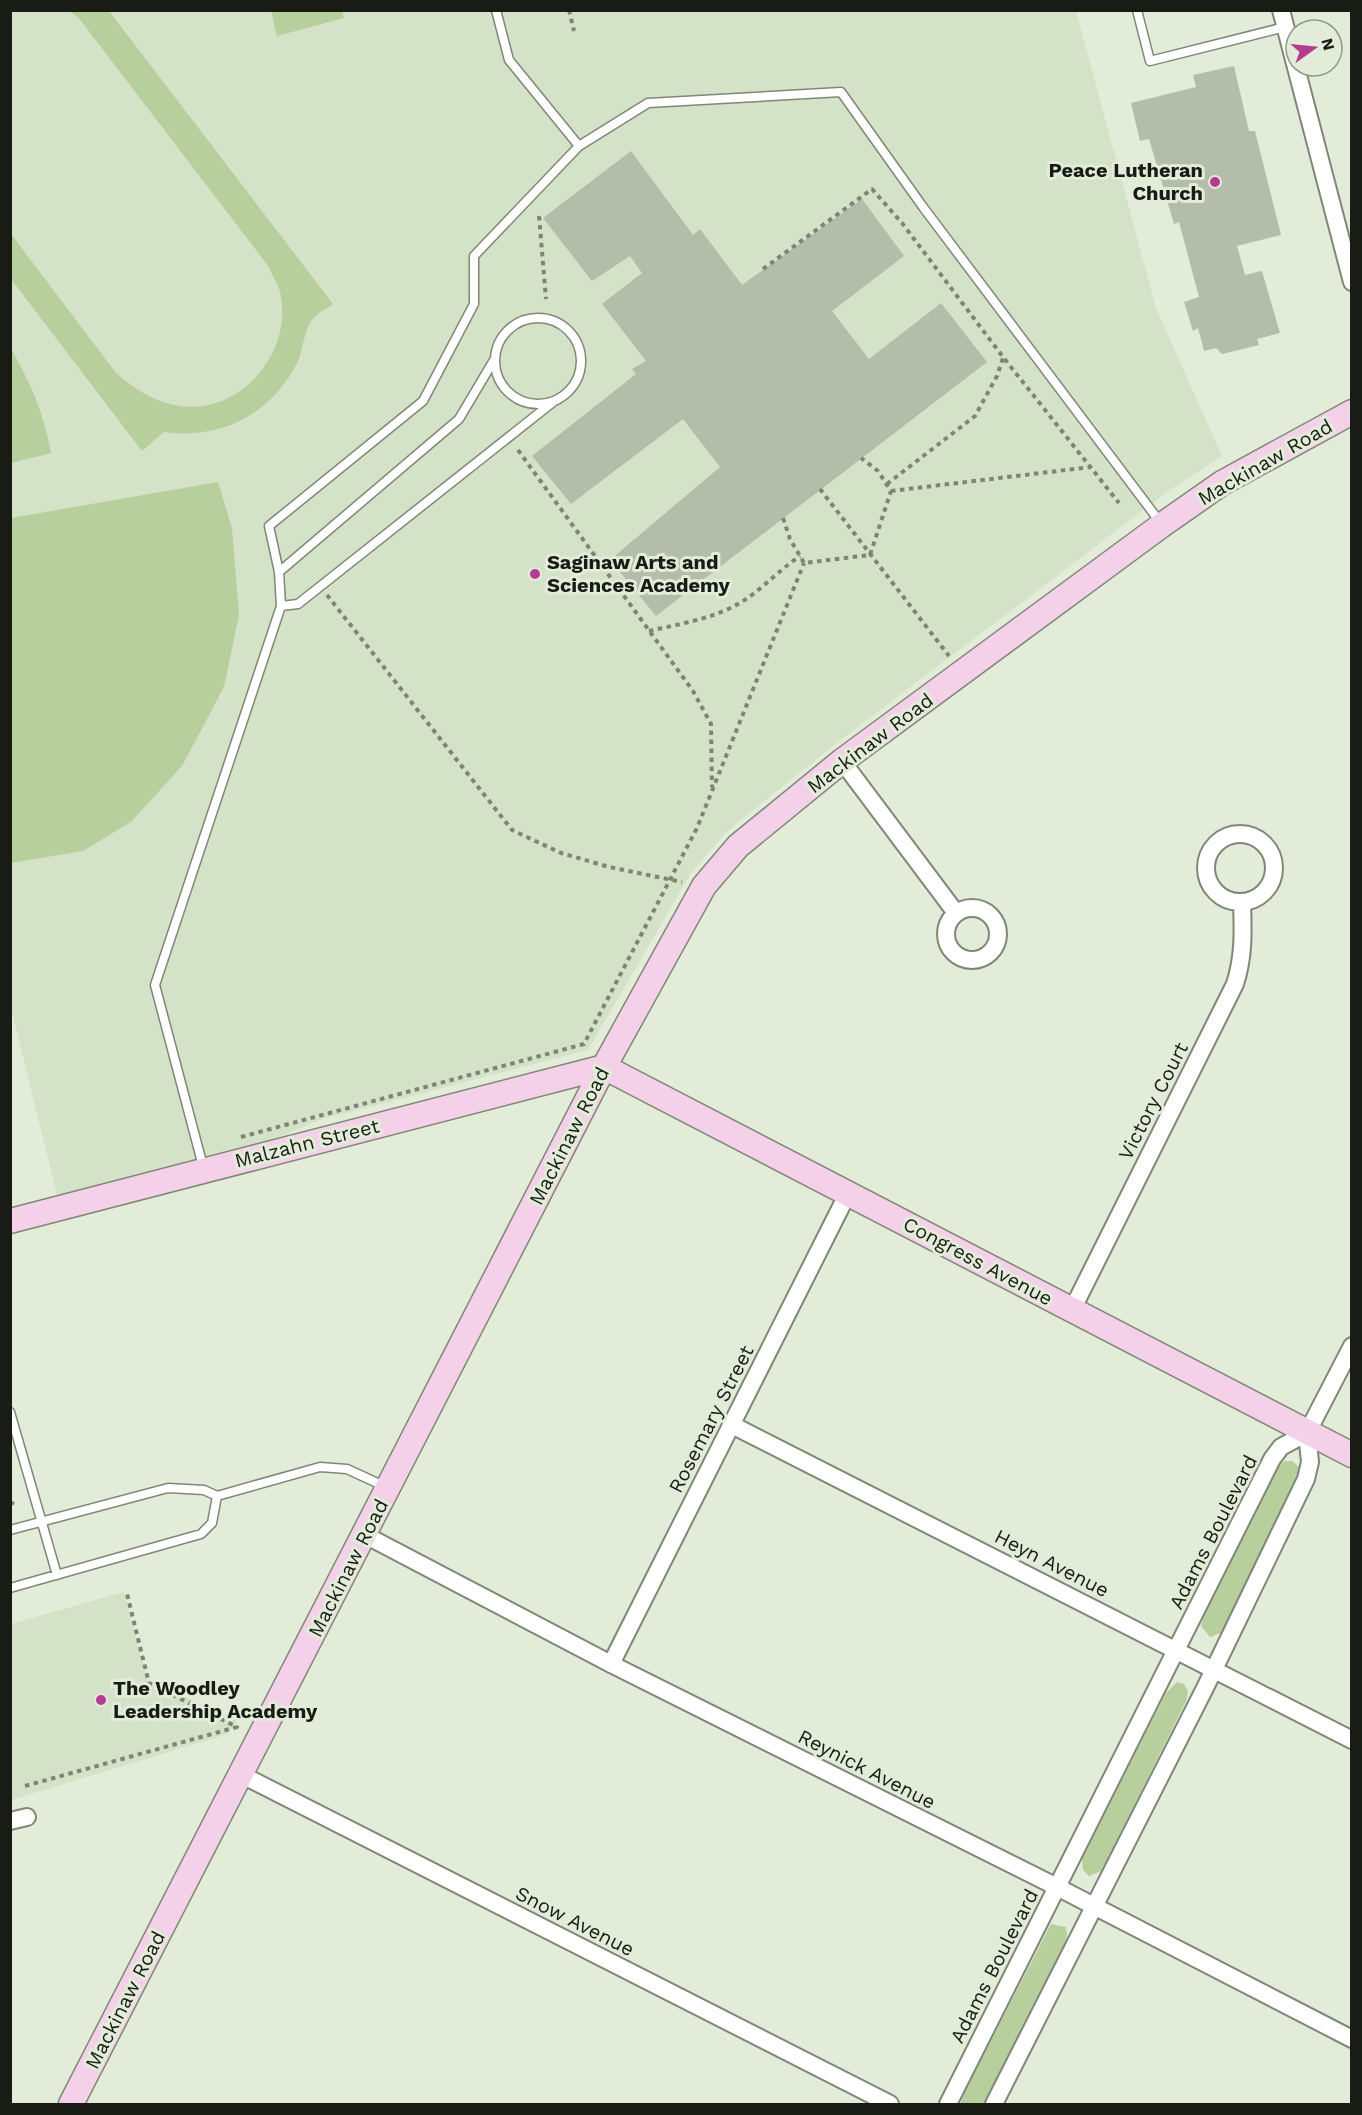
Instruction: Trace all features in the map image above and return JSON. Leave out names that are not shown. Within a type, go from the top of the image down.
[{"type":"street","points":[[1283,19],[1352,282]]},
{"type":"street","name":"Mackinaw Road","points":[[71,2104],[604,1067],[704,886],[738,846],[842,761],[1162,525],[1222,483],[1352,412]]},
{"type":"street","points":[[842,761],[956,914]]},
{"type":"street","points":[[1236,834],[1247,835],[1265,846],[1274,865],[1269,886],[1253,900],[1242,902],[1220,896],[1207,877],[1209,854],[1215,844],[1236,834]]},
{"type":"street","name":"Victory Court","points":[[1072,1310],[1235,984],[1242,964],[1244,941],[1242,902]]},
{"type":"street","name":"Malzahn Street","points":[[10,1221],[604,1067]]},
{"type":"street","name":"Congress Avenue","points":[[604,1067],[1352,1455]]},
{"type":"street","name":"Rosemary Street","points":[[611,1664],[848,1193]]},
{"type":"street","points":[[994,2104],[1214,1670],[1306,1479],[1310,1462],[1307,1433],[1352,1346]]},
{"type":"street","name":"Heyn Avenue","points":[[732,1425],[1177,1649],[1352,1740]]},
{"type":"street","name":"Adams Boulevard","points":[[948,2104],[1272,1459],[1281,1447],[1307,1433]]},
{"type":"street","name":"Reynick Avenue","points":[[365,1535],[611,1664],[1057,1887],[1352,2039]]},
{"type":"street","name":"Snow Avenue","points":[[242,1775],[890,2104]]},
{"type":"lane","points":[[496,10],[509,60],[579,146]]},
{"type":"lane","points":[[1137,10],[1150,61],[1283,19]]},
{"type":"lane","points":[[204,1170],[155,985],[252,700],[280,606],[279,572],[269,526],[423,401],[474,304],[474,256],[579,146],[648,103],[841,92],[937,226],[1162,525]]},
{"type":"lane","points":[[279,572],[459,419],[494,360],[497,345],[504,332],[530,317],[545,318],[559,323],[571,332],[578,344],[581,358],[580,372],[565,395],[553,402],[298,604],[280,606]]},
{"type":"lane","points":[[494,360],[500,381],[513,397],[525,403],[553,402]]},
{"type":"lane","points":[[10,1413],[57,1575]]},
{"type":"lane","points":[[10,1530],[168,1488],[204,1490],[217,1496],[320,1467],[347,1469],[389,1488]]},
{"type":"lane","points":[[10,1588],[201,1534],[212,1523],[217,1496]]},
{"type":"path","points":[[569,10],[574,31]]},
{"type":"path","points":[[763,269],[872,189],[902,223],[1003,357],[1119,503]]},
{"type":"path","points":[[539,216],[546,299]]},
{"type":"path","points":[[887,484],[975,416],[997,376],[1003,357]]},
{"type":"path","points":[[518,450],[693,691],[711,724],[712,791]]},
{"type":"path","points":[[861,458],[870,463],[891,491],[870,555]]},
{"type":"path","points":[[891,491],[1091,467]]},
{"type":"path","points":[[820,489],[962,673]]},
{"type":"path","points":[[783,518],[790,539],[804,563]]},
{"type":"path","points":[[804,563],[870,555]]},
{"type":"path","points":[[649,632],[689,623],[732,607],[800,556]]},
{"type":"path","points":[[232,1139],[584,1044],[698,828],[804,563]]},
{"type":"path","points":[[326,594],[512,830],[561,853],[609,867],[704,886]]},
{"type":"path","points":[[10,1502],[18,1506]]},
{"type":"path","points":[[25,1786],[237,1727],[149,1683],[127,1594]]},
{"type":"shaded area","name":"Saginaw Arts and Sciences Academy","points":[[10,11],[1076,11],[1156,308],[1222,456],[1171,489],[830,748],[725,833],[691,873],[588,1050],[319,1120],[204,1170],[60,1207],[10,1004]]},
{"type":"shaded area","name":"The Woodley Leadership Academy","points":[[124,1592],[147,1679],[237,1721],[228,1734],[11,1800],[11,1624]]},
{"type":"green space","points":[[68,11],[109,11],[333,304],[313,318],[298,361],[287,380],[259,409],[225,427],[205,432],[164,432],[142,451],[11,279],[11,234],[116,373],[146,394],[163,402],[181,406],[203,406],[224,400],[242,389],[258,374],[271,356],[279,336],[282,314],[280,292],[269,267],[78,17]]},
{"type":"green space","points":[[271,11],[342,11],[344,18],[277,36]]},
{"type":"green space","points":[[10,347],[35,398],[51,453],[11,463]]},
{"type":"green space","points":[[218,482],[232,528],[239,615],[224,687],[182,766],[132,821],[83,851],[11,863],[11,518]]},
{"type":"green space","points":[[1285,1461],[1292,1461],[1299,1467],[1299,1477],[1223,1632],[1210,1637],[1201,1626],[1204,1614],[1279,1465]]},
{"type":"green space","points":[[1177,1682],[1184,1684],[1188,1691],[1186,1701],[1106,1862],[1101,1871],[1089,1876],[1083,1870],[1082,1859],[1166,1693]]},
{"type":"green space","points":[[1051,1924],[1066,1927],[1067,1936],[1061,1953],[983,2104],[960,2104],[966,2089]]},
{"type":"building","name":"Peace Lutheran Church","points":[[1234,66],[1249,131],[1255,131],[1281,235],[1237,246],[1245,275],[1262,271],[1280,333],[1257,339],[1259,345],[1222,354],[1216,348],[1204,351],[1198,328],[1193,331],[1184,302],[1199,297],[1179,222],[1174,224],[1149,139],[1140,141],[1131,103],[1196,87],[1193,75]]},
{"type":"building","name":"Saginaw Arts and Sciences Academy","points":[[631,151],[693,235],[700,229],[742,285],[862,199],[904,256],[832,311],[869,359],[941,303],[987,362],[656,616],[610,560],[720,467],[683,419],[571,504],[532,456],[636,374],[632,369],[646,361],[602,304],[642,273],[630,256],[592,281],[543,218]]},
{"type":"place","name":"Peace Lutheran Church","points":[[1215,182]]},
{"type":"place","name":"Saginaw Arts and Sciences Academy","points":[[535,574]]},
{"type":"place","name":"The Woodley Leadership Academy","points":[[101,1700]]}]
